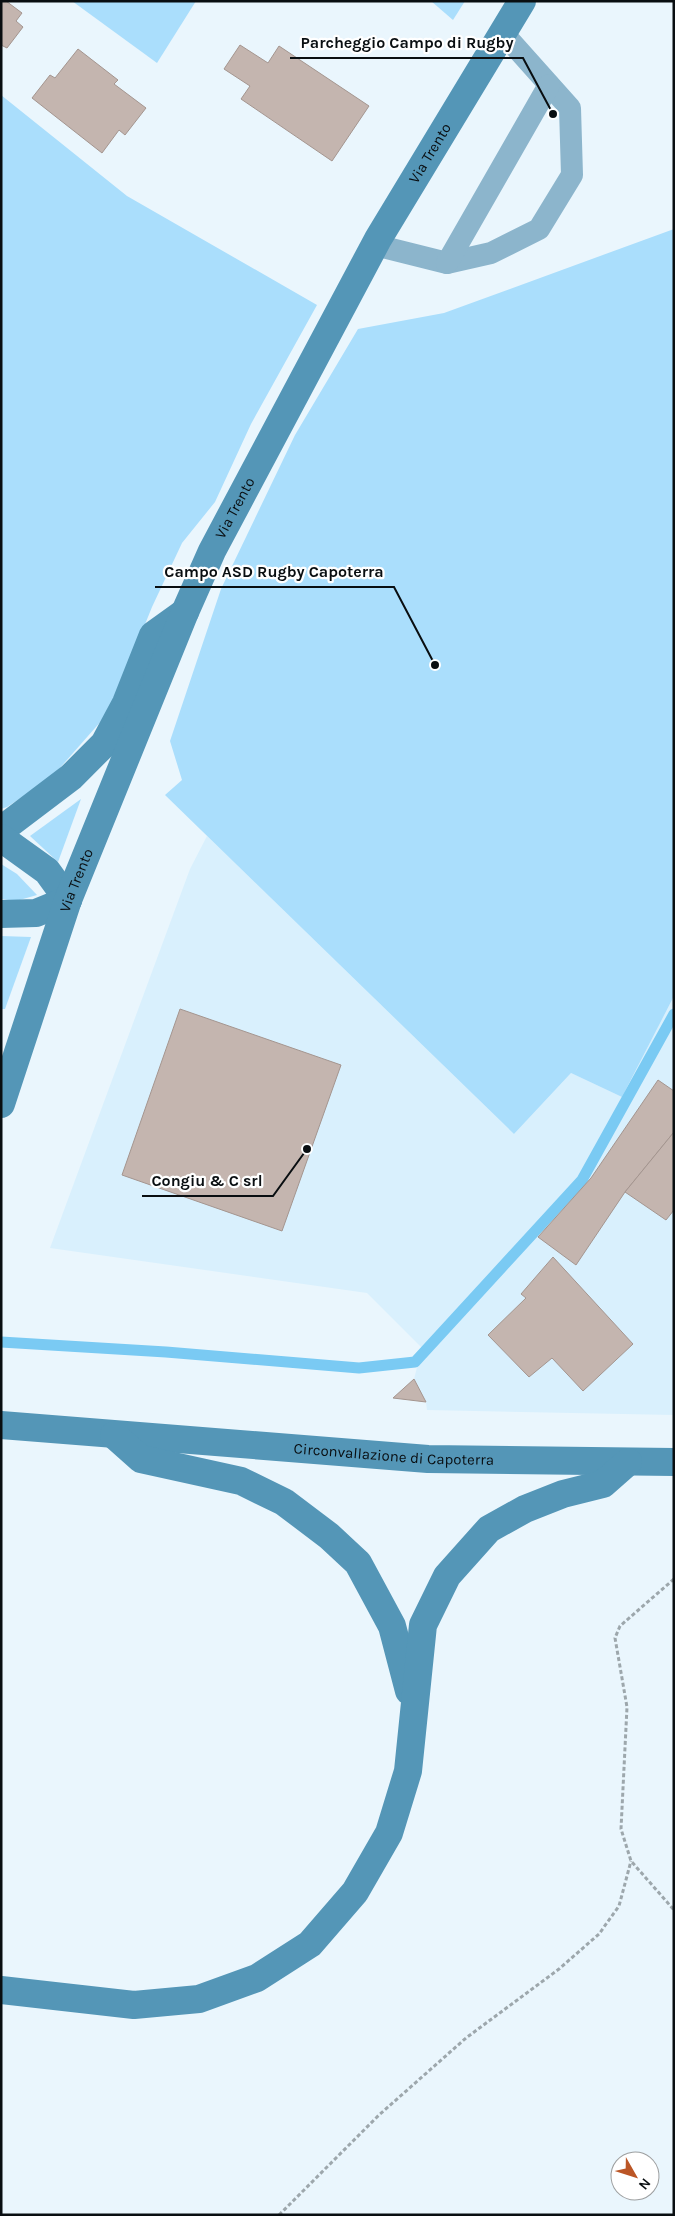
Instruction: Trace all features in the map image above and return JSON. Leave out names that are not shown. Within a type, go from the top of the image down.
[{"type":"street","name":"Via Trento","points":[[1,1104],[68,900],[185,612],[212,552],[375,245],[522,1]]},
{"type":"street","points":[[1,830],[71,777],[104,744],[126,703],[153,636],[185,612]]},
{"type":"street","points":[[1,838],[47,871],[68,900],[36,913],[1,914]]},
{"type":"street","name":"Circonvallazione di Capoterra","points":[[1,1425],[428,1459],[674,1462]]},
{"type":"street","points":[[114,1435],[141,1459],[242,1481],[284,1502],[329,1536],[358,1563],[392,1626],[414,1706]]},
{"type":"street","points":[[1,1990],[134,2005],[198,1999],[257,1978],[310,1944],[355,1892],[389,1833],[408,1772],[422,1624],[447,1576],[489,1529],[525,1509],[563,1494],[603,1484],[628,1462]]},
{"type":"lane","points":[[375,245],[446,263],[491,253],[539,229],[572,175],[570,108],[503,33]]},
{"type":"lane","points":[[446,263],[549,85]]},
{"type":"path","points":[[674,1579],[620,1626],[615,1638],[627,1707],[620,1829],[631,1861],[674,1910]]},
{"type":"path","points":[[279,2215],[379,2115],[466,2038],[559,1969],[599,1934],[619,1906],[631,1861]]},
{"type":"shaded area","points":[[72,1],[196,1],[157,63]]},
{"type":"shaded area","points":[[431,1],[465,1],[453,20]]},
{"type":"shaded area","points":[[1,95],[127,196],[317,305],[251,424],[215,502],[182,543],[152,607],[110,711],[51,778],[1,809]]},
{"type":"shaded area","points":[[674,229],[674,996],[622,1097],[571,1073],[514,1134],[165,795],[182,780],[170,741],[221,589],[295,435],[358,329],[444,313]]},
{"type":"shaded area","points":[[81,799],[58,862],[30,836]]},
{"type":"shaded area","points":[[207,836],[514,1134],[571,1073],[622,1097],[674,996],[674,1415],[427,1410],[426,1402],[414,1379],[422,1348],[367,1293],[50,1248],[190,869]]},
{"type":"shaded area","points":[[1,864],[17,874],[37,895],[16,901],[1,899]]},
{"type":"shaded area","points":[[1,936],[31,937],[5,1009],[1,1009]]},
{"type":"building","points":[[1,1],[6,1],[22,13],[16,21],[23,27],[7,48],[1,45]]},
{"type":"building","points":[[240,45],[268,63],[279,46],[369,106],[332,161],[241,99],[250,86],[224,69]]},
{"type":"building","points":[[78,49],[118,80],[114,84],[146,108],[125,135],[119,130],[102,153],[32,98],[50,75],[55,78]]},
{"type":"building","points":[[180,1009],[341,1065],[282,1231],[122,1175]]},
{"type":"building","points":[[658,1080],[674,1091],[674,1132],[625,1192],[576,1265],[538,1237],[591,1178]]},
{"type":"building","points":[[674,1132],[674,1210],[666,1220],[625,1192]]},
{"type":"building","points":[[553,1257],[633,1344],[583,1391],[552,1358],[529,1377],[488,1335],[526,1298],[521,1294]]},
{"type":"building","points":[[414,1379],[426,1402],[393,1398]]},
{"type":"waterway","points":[[1,1342],[166,1352],[359,1368],[415,1362],[582,1180],[674,1014]]},
{"type":"place","name":"Parcheggio Campo di Rugby","points":[[553,114]]},
{"type":"place","name":"Campo ASD Rugby Capoterra","points":[[435,665]]},
{"type":"place","name":"Congiu & C srl","points":[[307,1149]]}]
